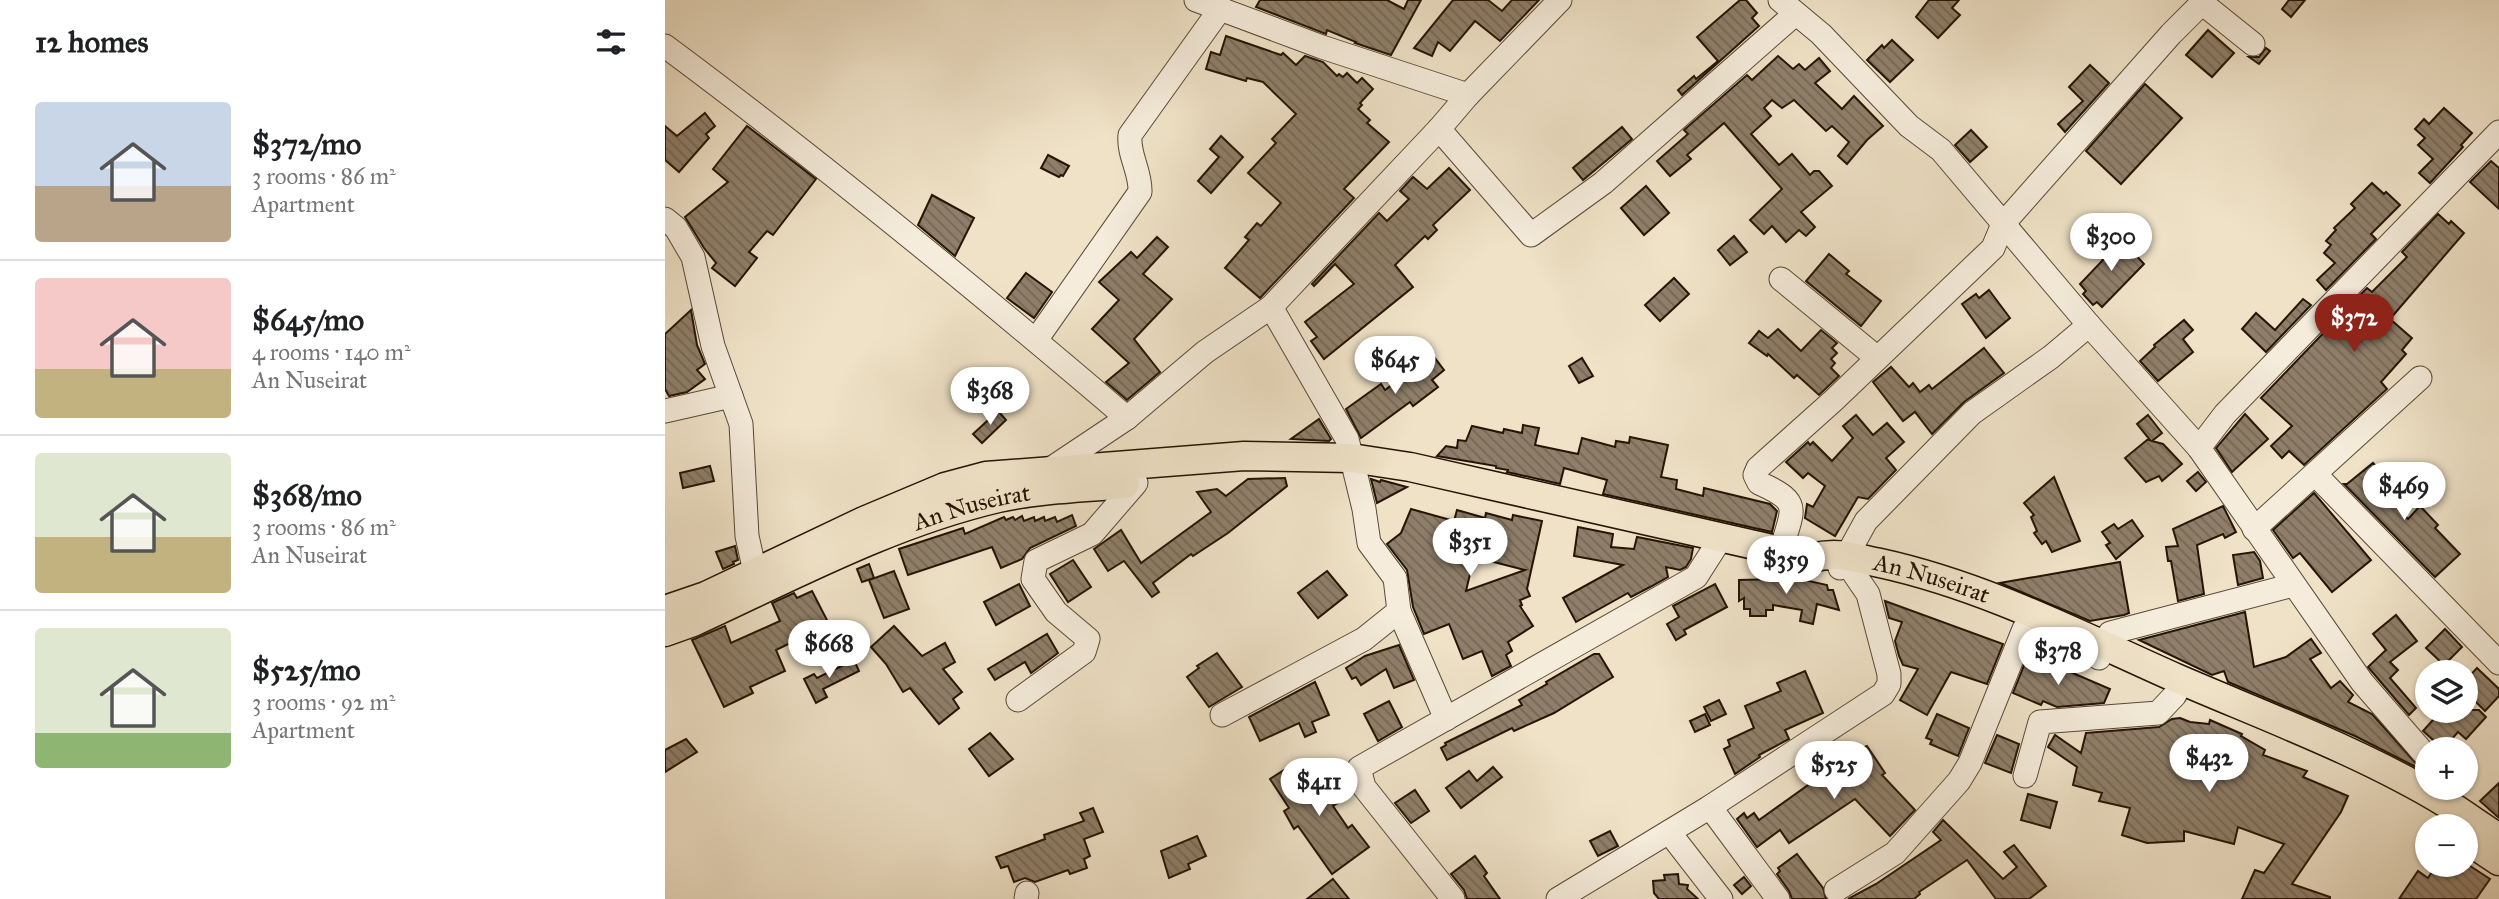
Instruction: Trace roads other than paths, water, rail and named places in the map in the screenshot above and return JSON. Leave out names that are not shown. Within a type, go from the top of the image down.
[{"type":"main road","name":"An Nuseirat","points":[[665,610],[706,596],[945,487],[986,476],[1244,456],[1351,458],[1410,467],[1847,566],[1928,592],[2024,629],[2102,651],[2175,695],[2360,777],[2433,814]]},
{"type":"main road","name":"An Nuseirat","points":[[665,632],[693,622],[867,541],[911,524],[999,498],[1253,468],[1301,457]]},
{"type":"main road","name":"An Nuseirat","points":[[1847,566],[1917,571],[1968,587],[2102,651],[2360,759],[2433,796],[2448,814]]},
{"type":"main road","name":"An Nuseirat","points":[[2478,832],[2499,838]]},
{"type":"main road","name":"An Nuseirat","points":[[2478,844],[2499,862]]},
{"type":"street","points":[[1196,0],[1322,47],[1468,95]]},
{"type":"street","points":[[1049,470],[1127,418],[1205,352],[1271,307],[1439,130],[1550,3]]},
{"type":"street","points":[[1781,551],[1792,508],[1789,500],[1781,493],[1759,483],[1755,475],[1758,468],[1834,400],[1993,248],[2003,224],[2171,34],[2202,3],[2253,44]]},
{"type":"street","points":[[1439,130],[1531,235],[1603,183],[1788,7],[1821,34],[1909,126],[1941,150],[2089,325],[2199,448],[2361,682],[2415,743]]},
{"type":"street","points":[[1036,341],[1140,192],[1140,183],[1128,148],[1130,135],[1221,8]]},
{"type":"street","points":[[665,46],[757,114],[1127,418]]},
{"type":"street","points":[[2199,448],[2235,404],[2499,132]]},
{"type":"street","points":[[665,219],[676,228],[693,257],[713,346],[741,424],[747,536],[755,572]]},
{"type":"street","points":[[1781,279],[1876,357]]},
{"type":"street","points":[[1271,307],[1347,439],[1364,509],[1369,543],[1395,578],[1399,611],[1446,719]]},
{"type":"street","points":[[1558,899],[1710,807],[1883,694],[1889,684],[1868,594],[1847,566],[1866,521],[1972,413],[2051,357],[2089,325]]},
{"type":"street","points":[[2254,529],[2420,378]]},
{"type":"street","points":[[665,411],[731,396]]},
{"type":"street","points":[[2315,474],[2499,663]]},
{"type":"street","points":[[1018,700],[1084,652],[1088,639],[1056,612],[1033,579],[1036,561],[1092,534],[1136,483]]},
{"type":"street","points":[[1453,899],[1364,787],[1359,768],[1696,577],[1721,538]]},
{"type":"street","points":[[2102,651],[2110,633],[2293,584]]},
{"type":"street","points":[[1222,715],[1364,639],[1399,611]]},
{"type":"street","points":[[1836,890],[1895,853],[1959,781],[1970,762],[2024,629]]},
{"type":"street","points":[[2025,776],[2040,722],[2158,713],[2175,695]]},
{"type":"street","points":[[1710,807],[1778,899]]},
{"type":"street","points":[[1669,832],[1721,899]]}]
